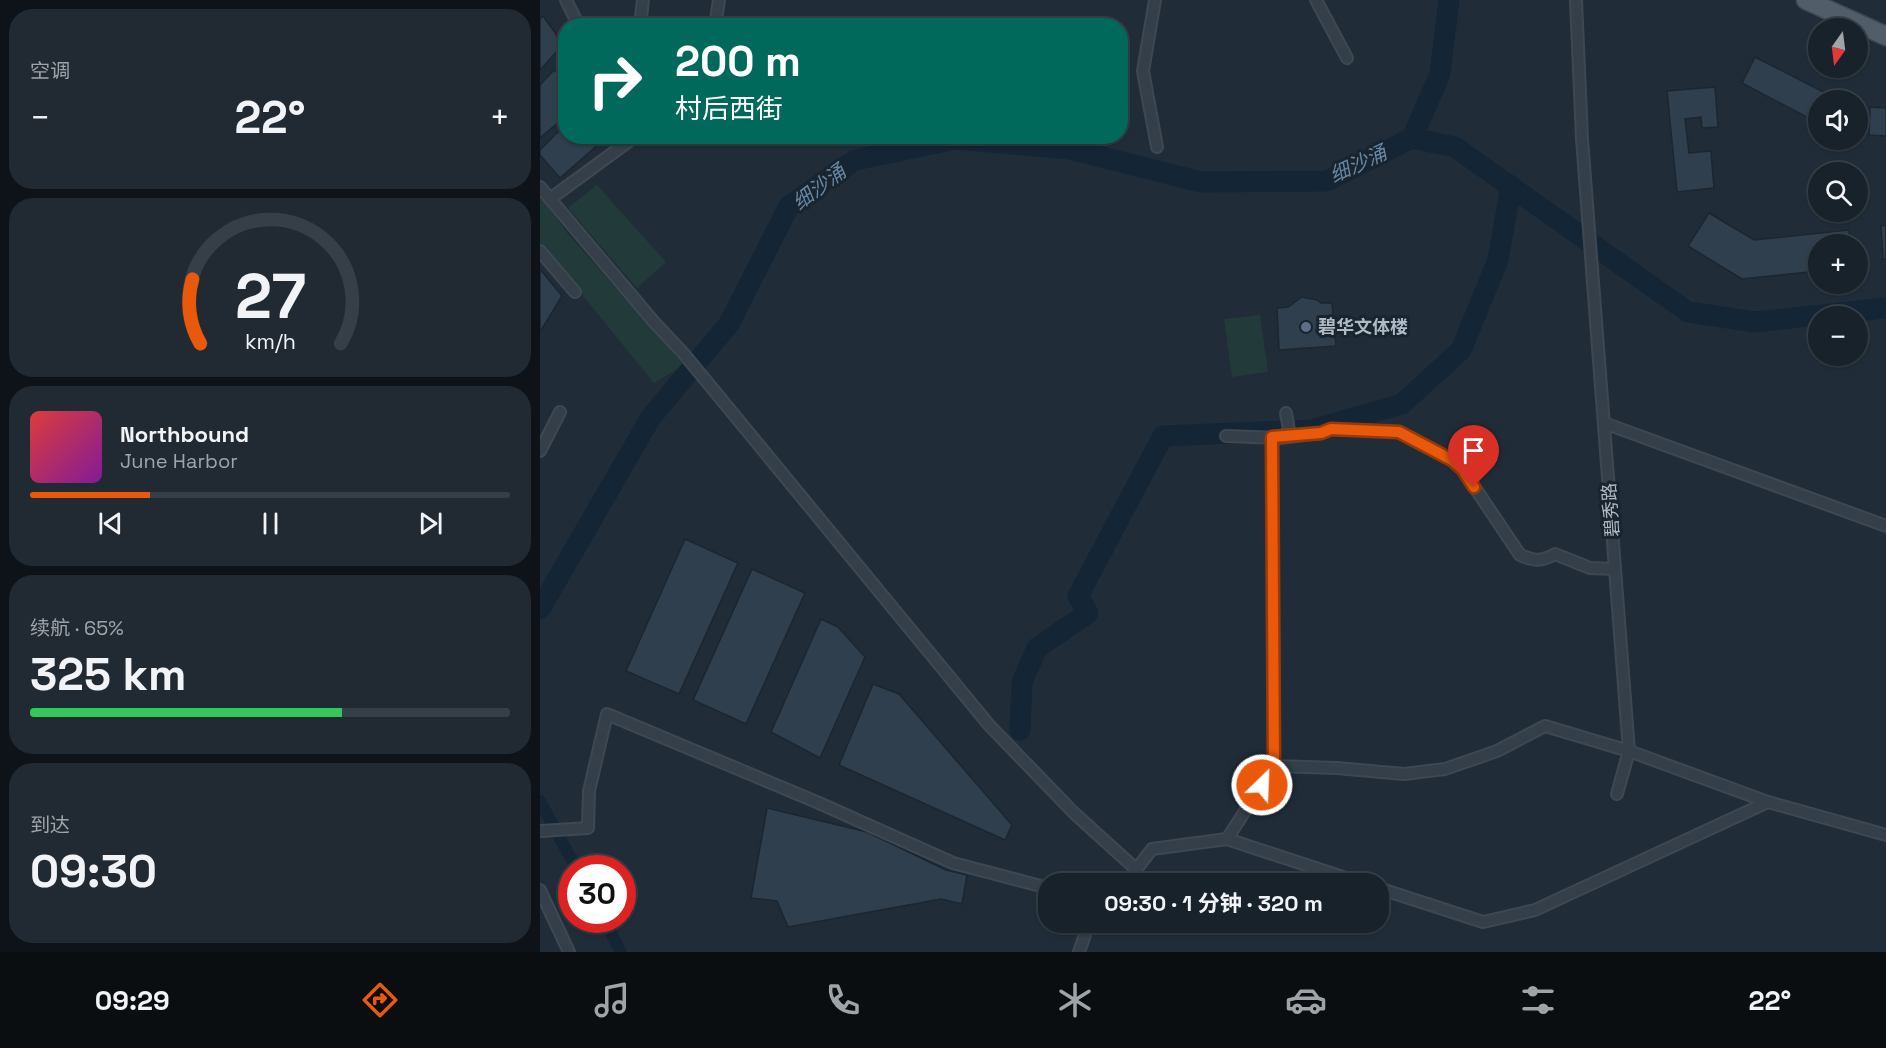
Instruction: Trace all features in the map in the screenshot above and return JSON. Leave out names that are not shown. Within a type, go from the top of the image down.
[{"type":"main road","points":[[1806,0],[1886,36]]},
{"type":"street","points":[[566,0],[575,18]]},
{"type":"street","points":[[641,18],[643,0]]},
{"type":"street","points":[[716,18],[719,0]]},
{"type":"street","points":[[1155,0],[1143,71],[1157,147]]},
{"type":"street","points":[[1316,0],[1347,58]]},
{"type":"street","name":"碧秀路","points":[[1576,0],[1587,198],[1629,751],[1617,794]]},
{"type":"street","points":[[550,199],[625,144]]},
{"type":"street","points":[[540,187],[654,322],[684,354],[989,725],[1074,813],[1137,870]]},
{"type":"street","points":[[540,250],[575,292]]},
{"type":"street","points":[[540,452],[560,412]]},
{"type":"street","points":[[1286,413],[1290,436]]},
{"type":"street","points":[[1604,423],[1886,526]]},
{"type":"street","points":[[1226,436],[1290,436],[1321,433],[1331,429],[1399,432],[1452,460],[1463,470],[1520,555],[1534,561],[1543,561],[1555,554],[1590,568],[1615,568]]},
{"type":"street","points":[[1227,839],[1274,766],[1272,437]]},
{"type":"street","points":[[540,831],[588,828],[589,791],[607,714],[819,803],[953,863],[1038,885]]},
{"type":"street","points":[[1274,766],[1337,768],[1404,774],[1445,769],[1497,751],[1545,726],[1629,751],[1768,802],[1886,835]]},
{"type":"street","points":[[1389,892],[1483,922],[1535,910],[1768,802]]},
{"type":"street","points":[[1134,873],[1152,849],[1227,839],[1331,873]]},
{"type":"street","points":[[540,890],[569,952]]},
{"type":"street","points":[[1079,952],[1087,933]]},
{"type":"green space","points":[[597,185],[666,262],[637,288],[568,208]]},
{"type":"green space","points":[[540,195],[568,234],[684,365],[654,383],[540,243]]},
{"type":"green space","points":[[1260,315],[1268,372],[1232,377],[1224,319]]},
{"type":"building","points":[[543,16],[556,34],[558,50],[540,70],[540,19]]},
{"type":"building","points":[[1755,57],[1819,90],[1808,90],[1808,118],[1742,83]]},
{"type":"building","points":[[554,70],[558,73],[558,123],[540,138],[540,85]]},
{"type":"building","points":[[1715,87],[1718,127],[1702,128],[1701,117],[1685,119],[1689,153],[1711,151],[1714,188],[1677,192],[1667,91]]},
{"type":"building","points":[[1870,107],[1886,108],[1886,136],[1869,135]]},
{"type":"building","points":[[558,132],[558,144],[599,144],[560,178],[540,155],[540,150]]},
{"type":"building","points":[[1709,213],[1754,240],[1808,234],[1808,272],[1742,279],[1688,246]]},
{"type":"building","points":[[1886,225],[1886,259],[1883,259],[1881,226]]},
{"type":"building","points":[[1849,230],[1849,234],[1811,234]]},
{"type":"building","points":[[540,269],[562,296],[540,332]]},
{"type":"building","name":"碧华文体楼","points":[[1302,297],[1321,303],[1332,303],[1336,346],[1279,350],[1277,308],[1288,307]]},
{"type":"building","points":[[685,539],[738,563],[679,694],[626,671]]},
{"type":"building","points":[[752,569],[805,593],[746,724],[693,700]]},
{"type":"building","points":[[821,619],[838,627],[865,657],[820,758],[771,732]]},
{"type":"building","points":[[873,684],[899,694],[1012,825],[1005,840],[839,765]]},
{"type":"building","points":[[767,808],[867,832],[946,870],[967,875],[962,904],[941,899],[788,927],[777,901],[751,898]]},
{"type":"waterway","name":"细沙涌","points":[[1013,144],[1070,149],[1201,182],[1327,181],[1412,138],[1440,74],[1449,0]]},
{"type":"waterway","points":[[1412,138],[1455,147],[1688,312],[1755,322],[1886,308]]},
{"type":"waterway","name":"细沙涌","points":[[540,609],[651,417],[729,324],[789,206],[855,160],[932,144]]},
{"type":"waterway","points":[[1020,730],[1022,682],[1037,648],[1088,613],[1078,596],[1163,436],[1311,430],[1402,404],[1461,350],[1498,260],[1511,186]]},
{"type":"waterway","points":[[540,801],[569,855]]},
{"type":"waterway","points":[[611,933],[621,952]]},
{"type":"place","name":"碧华文体楼","points":[[1306,327]]},
{"type":"route","points":[[1262,785],[1274,766],[1272,437],[1321,433],[1331,429],[1399,432],[1452,460],[1463,470],[1474,487]]}]
